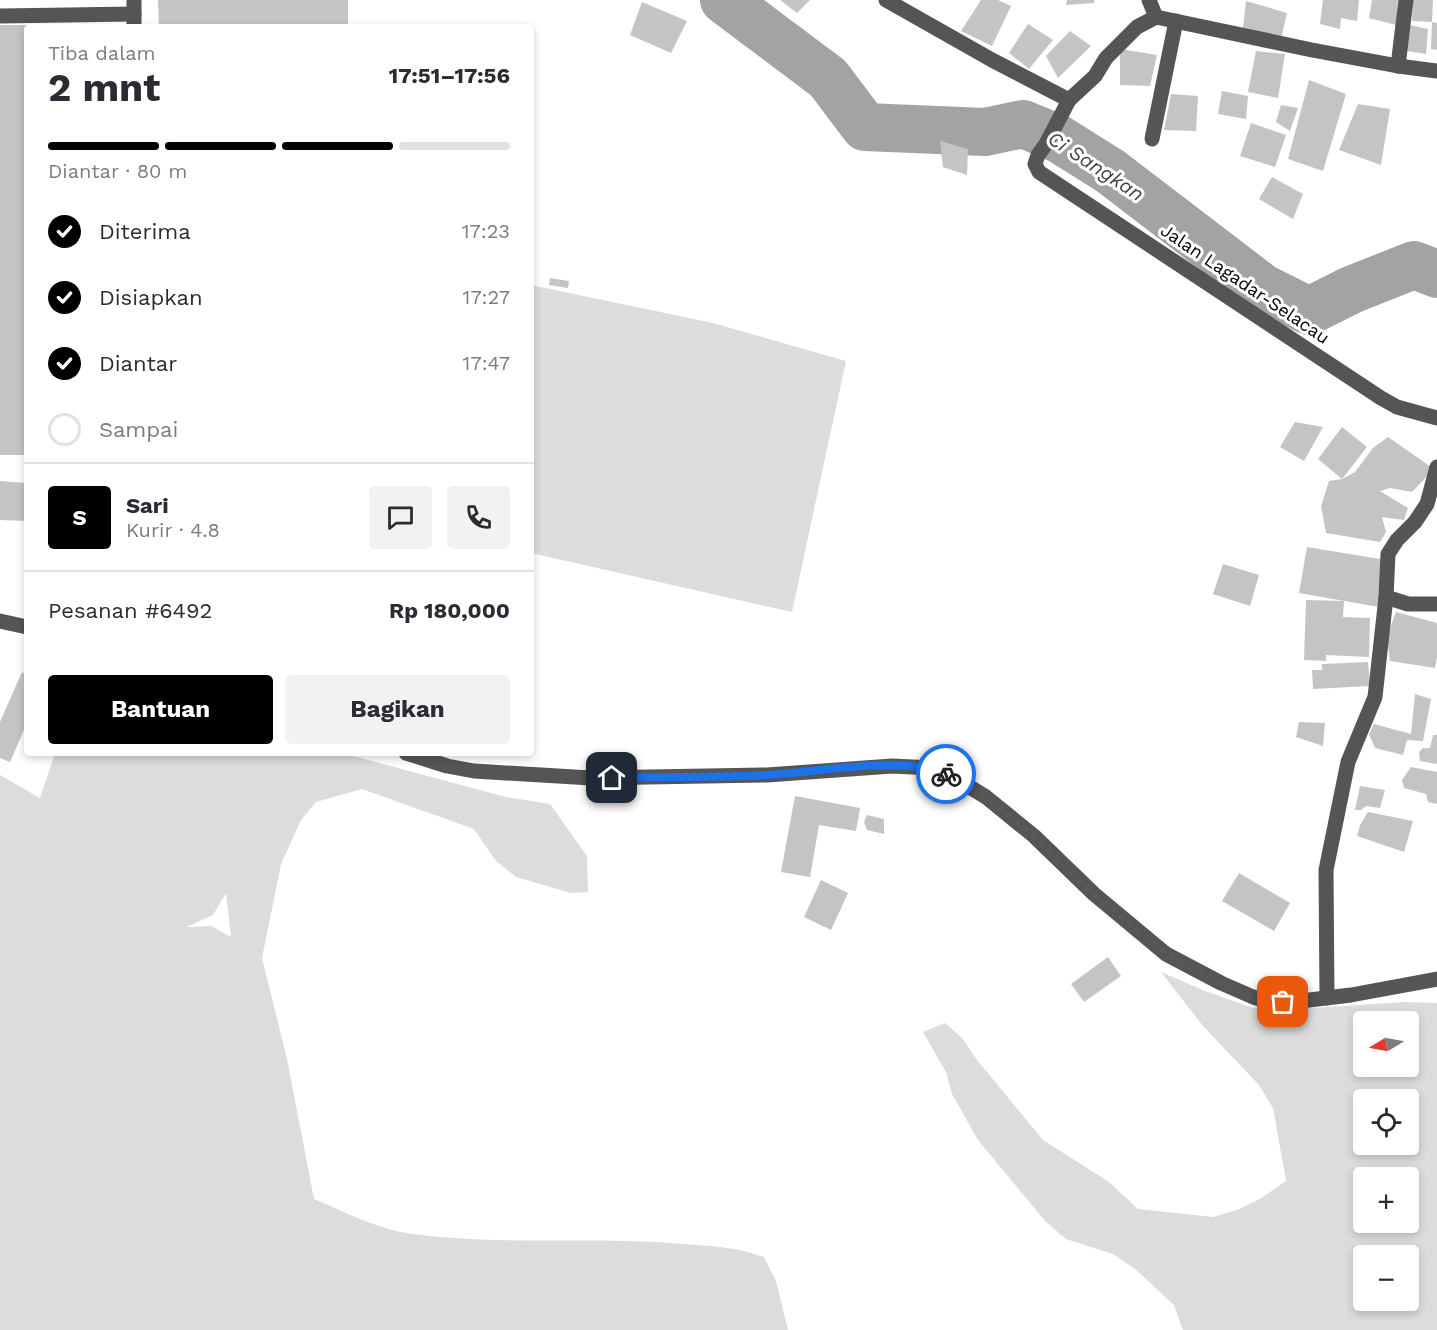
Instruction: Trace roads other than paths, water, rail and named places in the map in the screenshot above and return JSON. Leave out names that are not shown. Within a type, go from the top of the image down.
[{"type":"street","points":[[886,0],[1067,104]]},
{"type":"street","points":[[1149,0],[1155,17],[1312,50],[1437,71]]},
{"type":"street","points":[[1398,66],[1406,0]]},
{"type":"street","points":[[0,16],[134,14]]},
{"type":"street","name":"Jalan Lagadar-Selacau","points":[[1155,17],[1137,27],[1106,58],[1095,75],[1067,104],[1035,160],[1039,172],[1381,398],[1396,406],[1437,418]]},
{"type":"street","points":[[1152,139],[1176,21]]},
{"type":"street","points":[[1327,998],[1326,870],[1348,762],[1375,697],[1386,597],[1388,554],[1427,504],[1437,466]]},
{"type":"street","points":[[1386,597],[1408,604],[1437,604]]},
{"type":"street","points":[[0,621],[24,626]]},
{"type":"street","points":[[415,756],[447,766],[474,771],[591,778],[767,775],[892,766],[933,768],[950,775],[986,797],[1018,823],[1094,894],[1166,954],[1253,997],[1283,1002],[1327,998],[1437,979]]},
{"type":"waterway","name":"Ci Sangkan","points":[[724,0],[828,78],[865,127],[985,132],[1023,124],[1059,139],[1110,171],[1263,288],[1309,311],[1351,290],[1414,265],[1437,274]]}]
